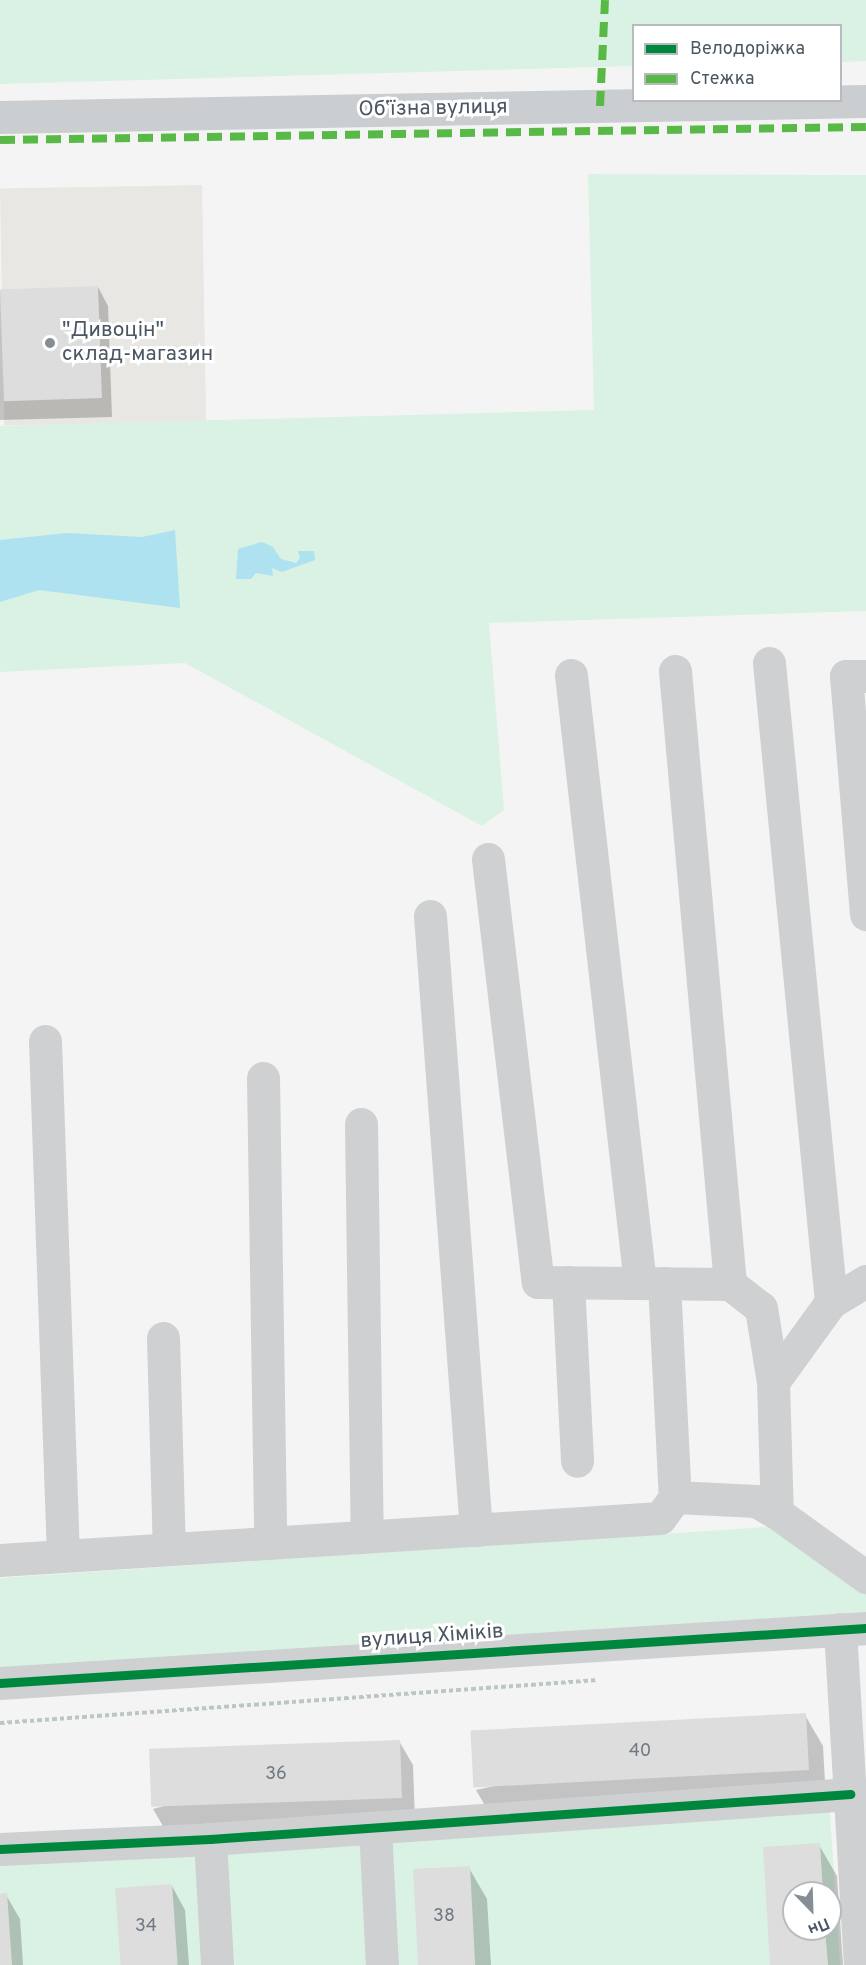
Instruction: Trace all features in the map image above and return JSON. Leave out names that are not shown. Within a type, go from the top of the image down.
[{"type":"main road","name":"Обʼїзна вулиця","points":[[842,101],[866,101]]},
{"type":"main road","name":"Обʼїзна вулиця","points":[[0,117],[812,102]]},
{"type":"street","points":[[769,663],[831,1302]]},
{"type":"street","points":[[675,671],[730,1284]]},
{"type":"street","points":[[0,1560],[660,1518],[675,1497],[652,1283],[571,675]]},
{"type":"street","points":[[866,676],[846,676],[860,781],[866,914]]},
{"type":"street","points":[[488,859],[538,1282],[730,1284],[761,1308],[773,1382],[777,1513]]},
{"type":"street","points":[[430,916],[476,1530]]},
{"type":"street","points":[[45,1041],[63,1556]]},
{"type":"street","points":[[263,1078],[270,1543]]},
{"type":"street","points":[[361,1124],[367,1536]]},
{"type":"street","points":[[773,1382],[831,1302],[866,1281]]},
{"type":"street","points":[[568,1282],[577,1461]]},
{"type":"street","points":[[164,1338],[169,1549]]},
{"type":"street","points":[[675,1497],[756,1501],[777,1513],[866,1577]]},
{"type":"street","points":[[853,1628],[850,1794],[860,1965]]},
{"type":"street","name":"вулиця Хіміків","points":[[0,1683],[853,1628]]},
{"type":"street","points":[[0,1849],[210,1839],[850,1794]]},
{"type":"street","points":[[375,1828],[382,1965]]},
{"type":"street","points":[[210,1839],[217,1965]]},
{"type":"path","points":[[0,1723],[604,1679]]},
{"type":"shaded area","points":[[202,185],[206,422],[4,425],[0,189]]},
{"type":"green space","points":[[0,0],[866,0],[866,61],[842,62],[842,24],[632,24],[632,66],[0,84]]},
{"type":"green space","points":[[588,174],[866,175],[866,611],[489,623],[504,810],[482,826],[185,663],[0,672],[0,426],[594,410]]},
{"type":"green space","points":[[767,1527],[866,1585],[866,1612],[0,1670],[0,1578]]},
{"type":"green space","points":[[828,1785],[834,1881],[782,1881],[782,1941],[838,1941],[840,1965],[0,1965],[0,1838]]},
{"type":"water","points":[[175,530],[180,608],[39,590],[0,602],[0,540],[67,533],[142,537]]},
{"type":"water","points":[[262,542],[273,547],[281,559],[296,563],[300,558],[298,551],[314,551],[315,560],[282,572],[272,568],[273,576],[256,573],[251,579],[236,579],[238,549]]},
{"type":"building","name":"\"Дивоцін\" склад-магазин","points":[[98,286],[102,398],[4,401],[0,289]]},
{"type":"building","points":[[806,1713],[809,1770],[473,1788],[470,1731]]},
{"type":"building","points":[[400,1740],[402,1798],[151,1807],[149,1749]]},
{"type":"building","points":[[820,1843],[822,1881],[782,1881],[782,1941],[826,1941],[828,1965],[770,1965],[763,1847]]},
{"type":"building","points":[[470,1866],[475,1965],[418,1965],[413,1869]]},
{"type":"building","points":[[172,1884],[178,1965],[121,1965],[115,1888]]},
{"type":"building","points":[[7,1893],[12,1965],[0,1965],[0,1894]]},
{"type":"marked path","points":[[600,106],[605,0]]},
{"type":"marked path","points":[[0,140],[866,127]]},
{"type":"cycle path","points":[[0,1683],[866,1628]]},
{"type":"cycle path","points":[[0,1849],[210,1839],[850,1794]]},
{"type":"place","name":"\"Дивоцін\" склад-магазин","points":[[50,343]]}]
